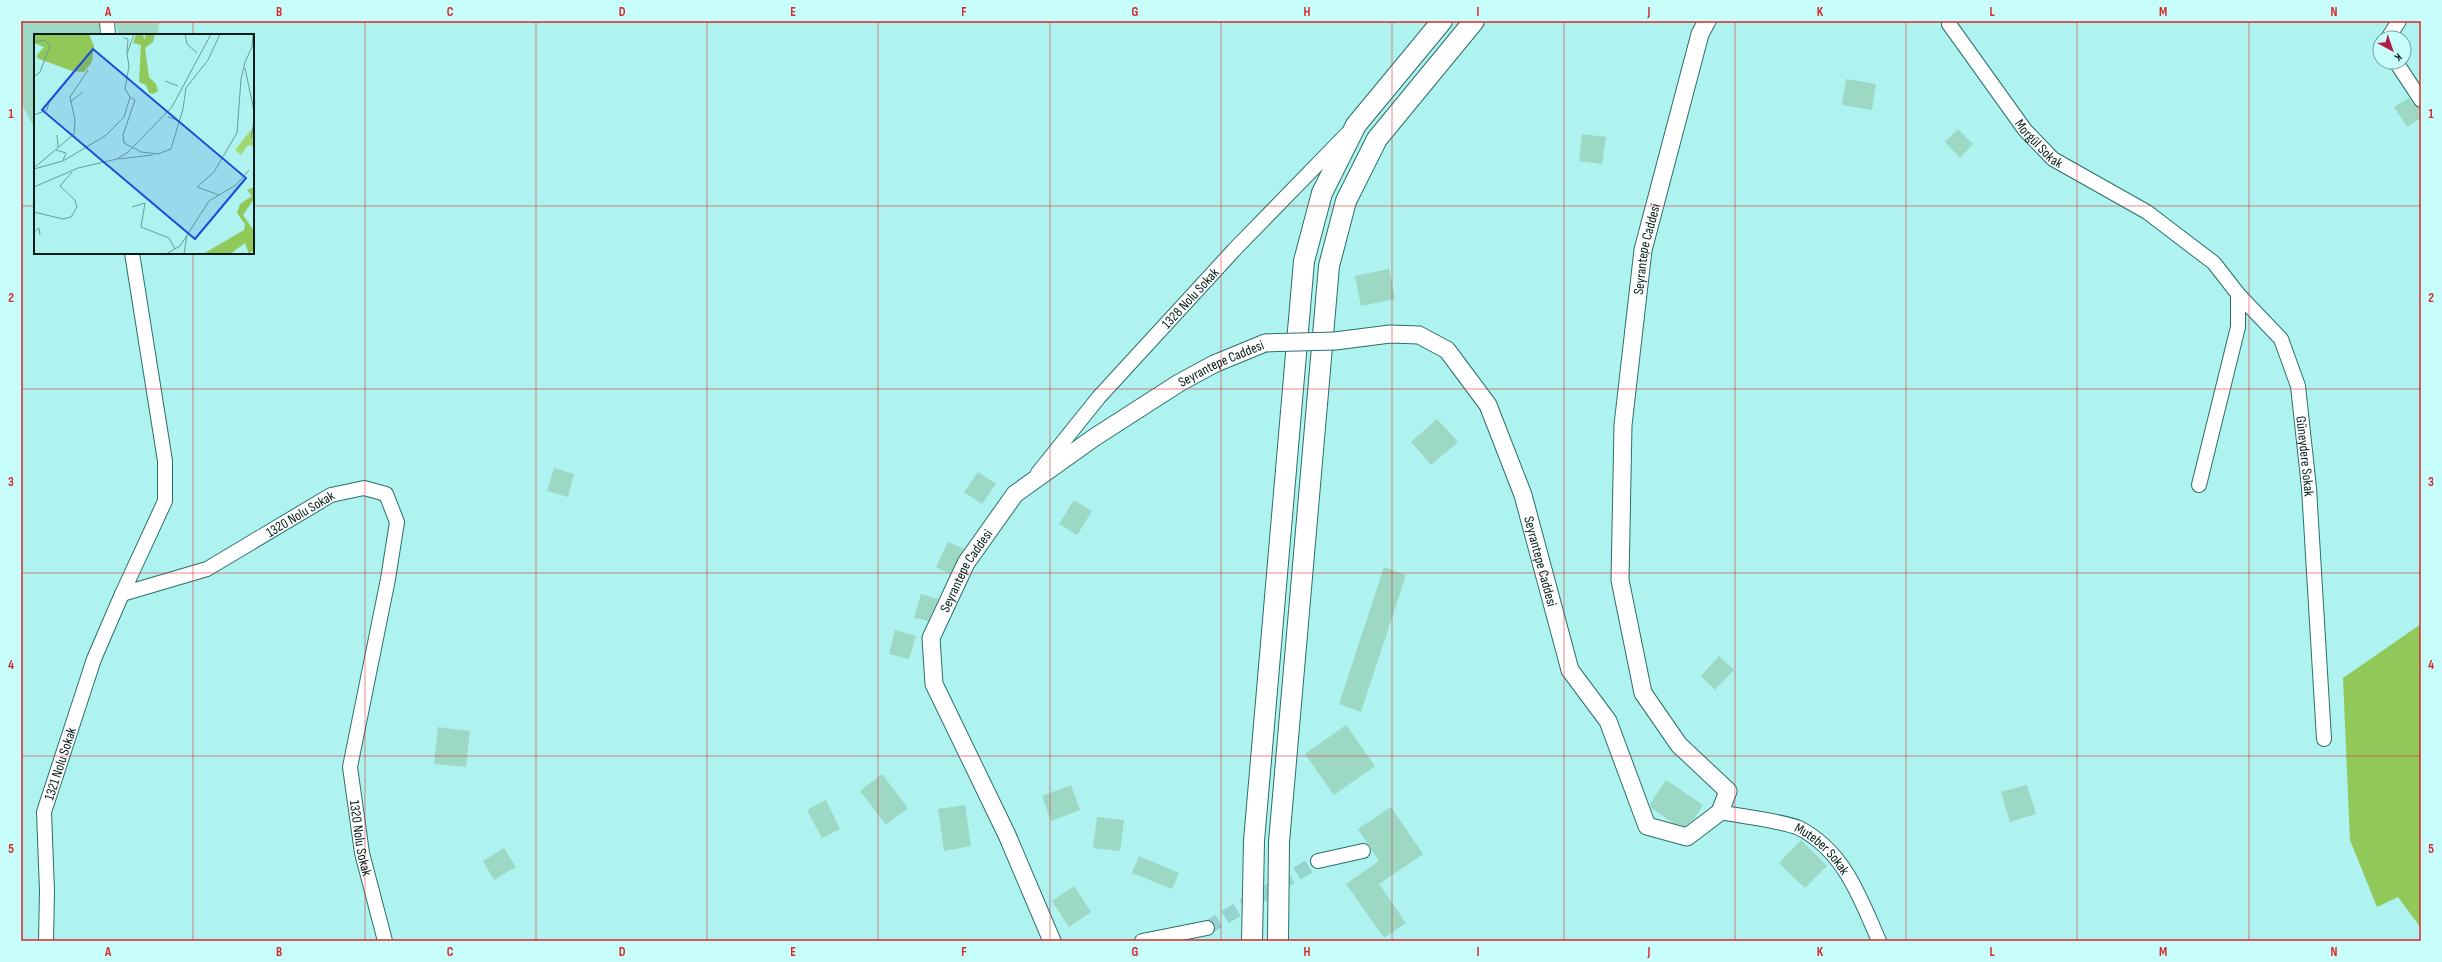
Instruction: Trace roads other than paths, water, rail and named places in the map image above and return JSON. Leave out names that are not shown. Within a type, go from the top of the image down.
[{"type":"main road","points":[[1252,941],[1254,841],[1304,261],[1322,193],[1359,121],[1442,21]]},
{"type":"main road","points":[[1278,941],[1279,842],[1329,266],[1346,201],[1377,139],[1474,21]]},
{"type":"street","points":[[107,21],[108,34]]},
{"type":"street","name":"Seyrantepe Caddesi","points":[[1052,941],[1007,835],[934,684],[932,638],[966,563],[1015,494],[1095,437],[1179,383],[1214,364],[1265,343],[1335,341],[1390,334],[1419,335],[1447,350],[1488,405],[1523,494],[1570,670],[1608,721],[1647,826],[1688,837],[1720,812],[1728,791],[1679,745],[1643,693],[1620,580],[1623,425],[1643,250],[1700,34],[1707,21]]},
{"type":"street","name":"Morgül Sokak","points":[[1950,21],[1949,24],[2025,130],[2053,159],[2147,212],[2165,226]]},
{"type":"street","points":[[2393,30],[2399,21]]},
{"type":"street","points":[[2401,70],[2421,100]]},
{"type":"street","name":"1328 Nolu Sokak","points":[[1030,483],[1099,396],[1234,250],[1359,121]]},
{"type":"street","name":"Güneydere Sokak","points":[[2165,226],[2214,262],[2238,294],[2281,339],[2298,386],[2309,488],[2324,739]]},
{"type":"street","points":[[122,594],[165,501],[165,461],[132,254]]},
{"type":"street","points":[[2199,485],[2238,327],[2238,294]]},
{"type":"street","name":"1320 Nolu Sokak","points":[[122,594],[207,569],[331,495],[364,488],[386,494],[397,522],[388,579],[350,767],[362,853],[385,941]]},
{"type":"street","name":"1321 Nolu Sokak","points":[[46,941],[47,891],[44,812],[94,660],[122,594]]},
{"type":"street","name":"Muteber Sokak","points":[[1720,812],[1798,828],[1827,847],[1855,885],[1879,941]]},
{"type":"street","points":[[1318,861],[1363,851]]},
{"type":"street","points":[[1142,941],[1207,928]]},
{"type":"tunnel","points":[[1207,928],[1318,861]]}]
